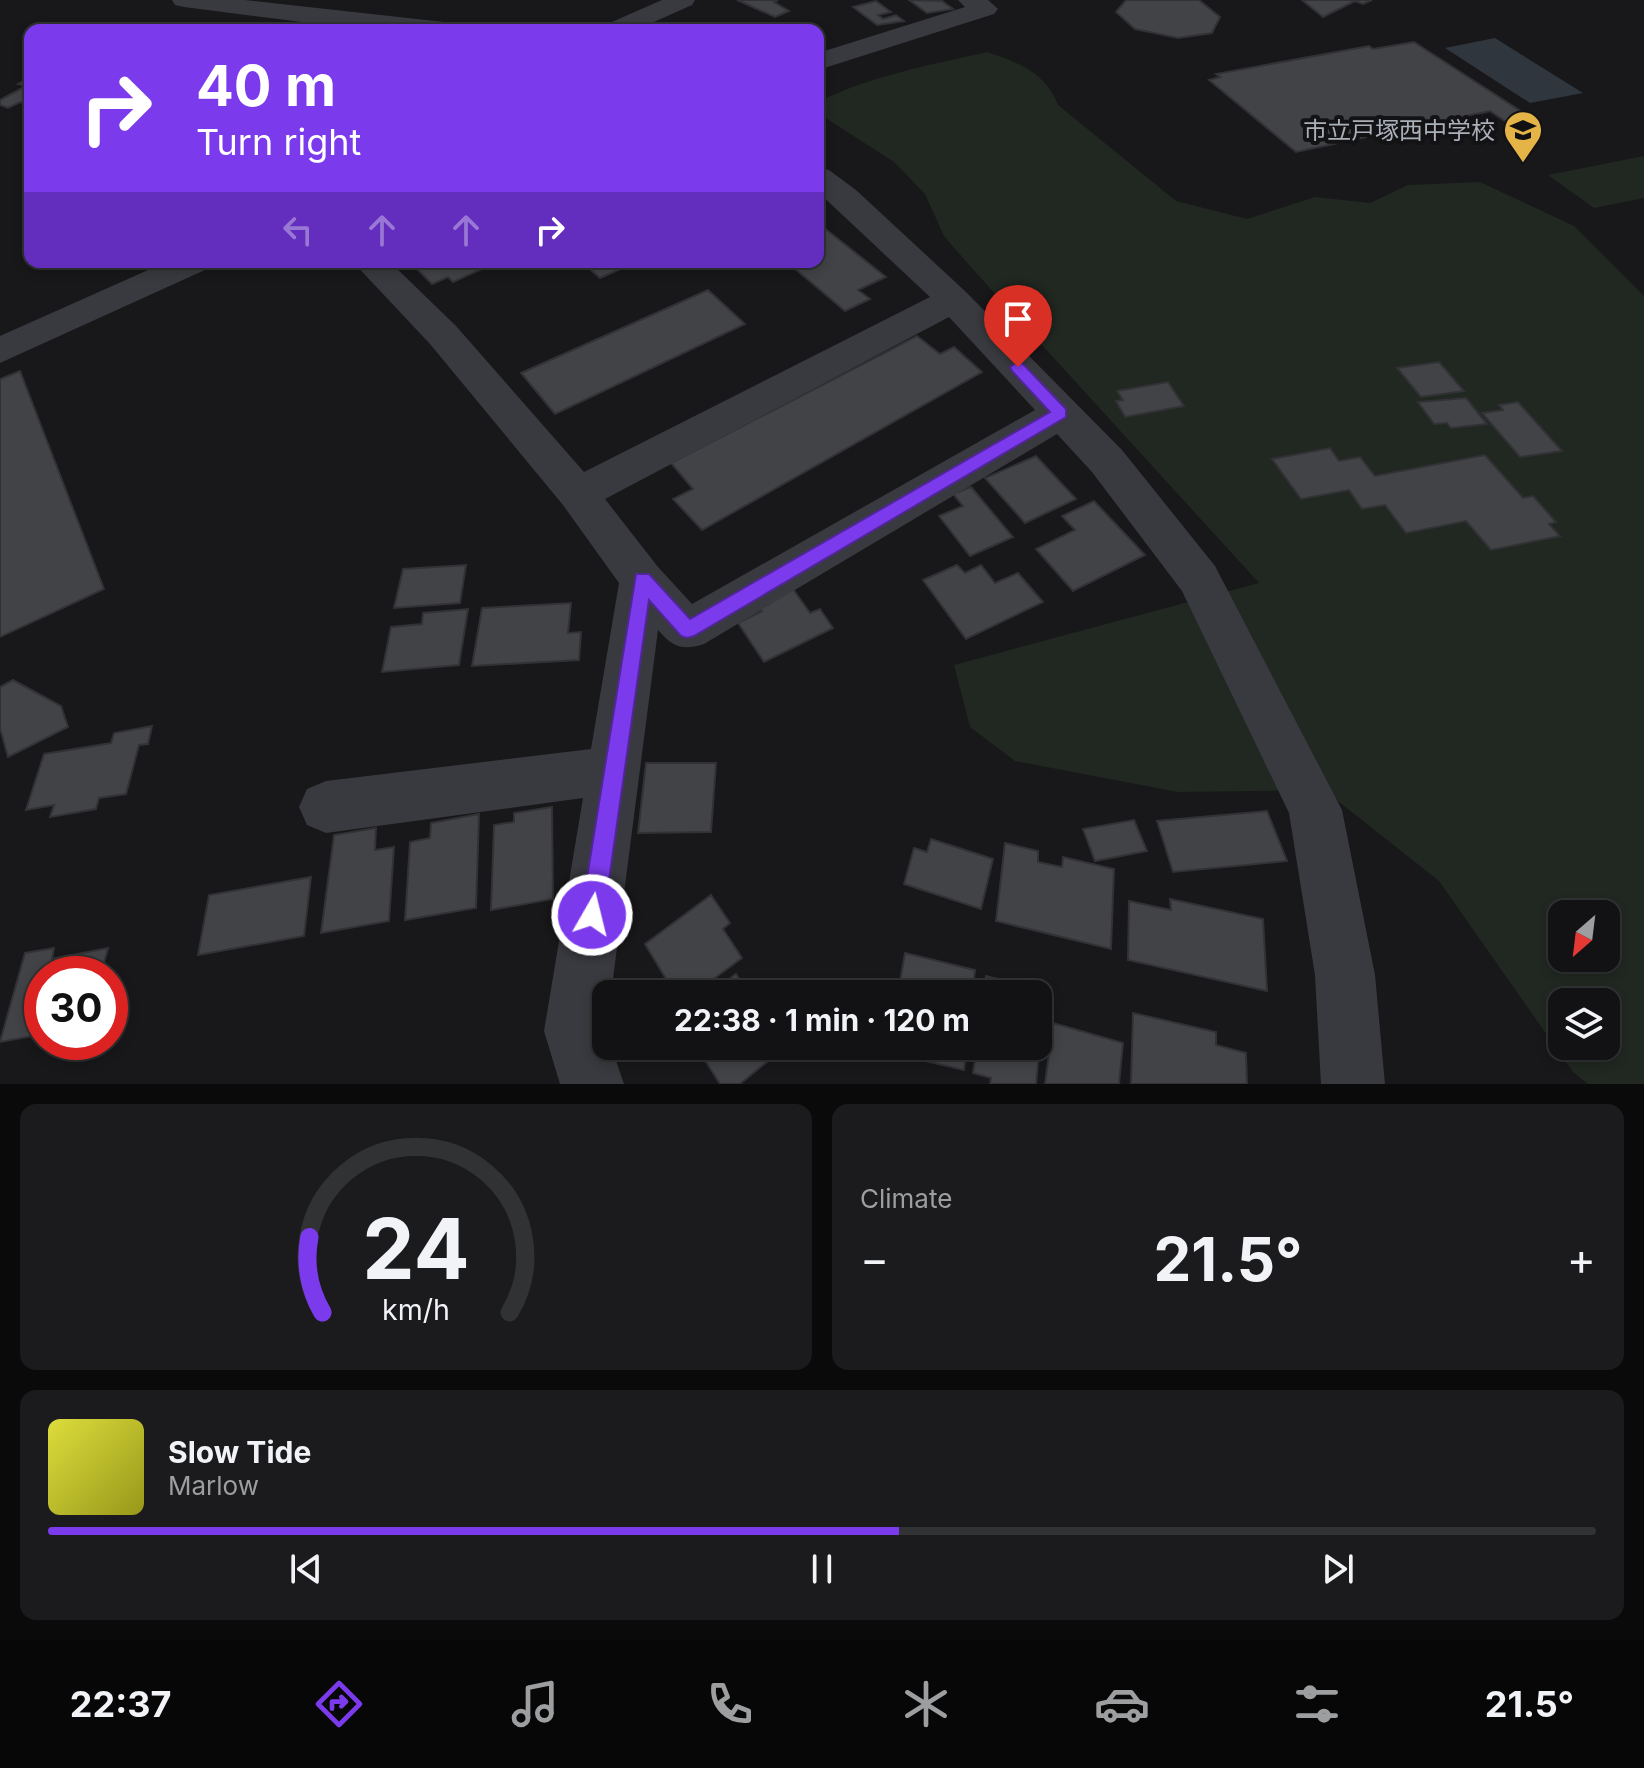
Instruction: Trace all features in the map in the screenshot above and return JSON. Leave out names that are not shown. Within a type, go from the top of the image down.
[{"type":"street","points":[[184,0],[378,24]]},
{"type":"street","points":[[628,24],[683,0]]},
{"type":"street","points":[[824,60],[985,9],[970,0]]},
{"type":"street","points":[[824,181],[845,197],[953,300],[1107,461],[1199,579],[1315,810],[1345,975],[1353,1084]]},
{"type":"street","points":[[376,268],[443,335],[578,494],[642,580],[687,630],[1061,413]]},
{"type":"street","points":[[0,351],[151,270]]},
{"type":"street","points":[[578,494],[953,300]]},
{"type":"street","points":[[592,1084],[575,1031],[642,580]]},
{"type":"street","points":[[326,807],[614,770]]},
{"type":"shaded area","points":[[1495,38],[1583,93],[1530,103],[1445,48]]},
{"type":"shaded area","points":[[987,52],[1030,70],[1046,85],[1058,105],[1176,201],[1247,219],[1315,197],[1370,203],[1408,185],[1480,182],[1574,226],[1644,296],[1644,1084],[1588,1084],[1565,1060],[1620,1060],[1620,988],[1548,988],[1548,1036],[1439,881],[1324,790],[1178,792],[1015,761],[970,727],[954,665],[1259,583],[944,236],[925,194],[894,162],[824,117],[824,99],[858,85]]},
{"type":"shaded area","points":[[1644,156],[1644,198],[1594,208],[1548,175]]},
{"type":"building","points":[[737,0],[778,0],[774,2],[789,11],[775,17]]},
{"type":"building","points":[[909,0],[942,1],[953,9],[927,13]]},
{"type":"building","points":[[1126,0],[1199,0],[1220,17],[1212,33],[1178,38],[1135,29],[1116,12]]},
{"type":"building","points":[[1302,0],[1372,0],[1363,4],[1355,1],[1323,17]]},
{"type":"building","points":[[876,1],[891,12],[878,15],[883,19],[896,15],[904,21],[877,25],[853,7]]},
{"type":"building","points":[[1414,42],[1536,121],[1512,126],[1490,111],[1296,152],[1209,80],[1220,77],[1216,74],[1369,46],[1373,49]]},
{"type":"building","points":[[24,87],[24,103],[8,108],[0,105],[0,100]]},
{"type":"building","points":[[824,228],[886,277],[858,290],[870,299],[845,311],[794,268],[824,268]]},
{"type":"building","points":[[416,268],[484,268],[453,282],[448,277],[432,284]]},
{"type":"building","points":[[589,268],[622,268],[600,278]]},
{"type":"building","points":[[708,290],[745,324],[555,414],[521,373]]},
{"type":"building","points":[[917,336],[940,354],[954,347],[982,372],[702,530],[673,499],[693,489],[671,463]]},
{"type":"building","points":[[1439,362],[1464,391],[1421,397],[1397,368]]},
{"type":"building","points":[[20,371],[104,589],[0,637],[0,379]]},
{"type":"building","points":[[1168,382],[1184,406],[1125,417],[1116,401],[1123,400],[1117,391]]},
{"type":"building","points":[[1466,398],[1487,424],[1451,428],[1447,423],[1434,424],[1418,402]]},
{"type":"building","points":[[1518,402],[1562,451],[1520,457],[1482,413],[1503,410],[1499,405]]},
{"type":"building","points":[[1330,448],[1339,461],[1360,457],[1375,476],[1485,455],[1523,498],[1533,496],[1556,522],[1549,524],[1560,536],[1491,550],[1466,521],[1406,533],[1385,505],[1362,509],[1349,490],[1301,499],[1272,459]]},
{"type":"building","points":[[1036,456],[1076,499],[1025,523],[985,478]]},
{"type":"building","points":[[971,487],[1013,537],[970,556],[939,516],[963,506],[953,494]]},
{"type":"building","points":[[1094,501],[1145,555],[1073,591],[1036,549],[1075,530],[1062,516]]},
{"type":"building","points":[[466,565],[460,603],[394,608],[403,569]]},
{"type":"building","points":[[957,565],[965,573],[981,565],[995,583],[1018,573],[1043,602],[966,639],[923,580]]},
{"type":"building","points":[[791,586],[810,613],[820,609],[833,628],[764,662],[738,623],[762,611],[757,602]]},
{"type":"building","points":[[571,603],[568,633],[581,632],[579,660],[472,666],[482,608]]},
{"type":"building","points":[[468,609],[459,665],[382,672],[391,627],[422,624],[423,613]]},
{"type":"building","points":[[13,680],[61,706],[68,727],[8,757],[0,728],[0,687]]},
{"type":"building","points":[[152,726],[148,744],[139,745],[126,794],[99,798],[96,809],[50,817],[54,805],[26,810],[44,754],[111,743],[114,733]]},
{"type":"building","points":[[646,763],[716,763],[711,832],[638,833]]},
{"type":"building","points":[[552,807],[553,899],[491,910],[494,825],[514,822],[514,813]]},
{"type":"building","points":[[1267,811],[1287,861],[1173,872],[1157,821]]},
{"type":"building","points":[[479,814],[476,908],[405,920],[410,842],[430,838],[431,823]]},
{"type":"building","points":[[1134,820],[1147,851],[1095,861],[1083,829]]},
{"type":"building","points":[[376,828],[375,850],[394,847],[389,921],[321,933],[334,835]]},
{"type":"building","points":[[931,839],[993,859],[981,909],[904,884],[914,848],[927,852]]},
{"type":"building","points":[[1005,843],[1038,851],[1038,862],[1062,867],[1063,857],[1114,869],[1111,949],[996,921]]},
{"type":"building","points":[[311,877],[304,936],[198,955],[209,895]]},
{"type":"building","points":[[711,895],[730,923],[723,929],[742,958],[712,980],[667,980],[645,944]]},
{"type":"building","points":[[1170,899],[1263,919],[1267,991],[1128,960],[1129,901],[1171,910]]},
{"type":"building","points":[[54,948],[53,956],[24,956],[25,953]]},
{"type":"building","points":[[108,948],[106,956],[67,956]]},
{"type":"building","points":[[905,953],[975,970],[974,980],[900,980]]},
{"type":"building","points":[[24,957],[24,1038],[0,1042]]},
{"type":"building","points":[[1133,1013],[1216,1032],[1216,1045],[1246,1053],[1247,1084],[1131,1084]]},
{"type":"building","points":[[1053,1023],[1123,1043],[1119,1084],[1045,1084],[1048,1060],[1052,1060]]},
{"type":"building","points":[[705,1060],[769,1060],[740,1084],[720,1084]]},
{"type":"building","points":[[921,1060],[965,1060],[964,1070]]},
{"type":"building","points":[[975,1060],[1038,1060],[1036,1084],[990,1084],[991,1078],[973,1073]]},
{"type":"place","name":"市立戸塚西中学校","points":[[1523,164]]},
{"type":"route","points":[[592,915],[642,580],[687,630],[1061,413],[1018,367]]}]
